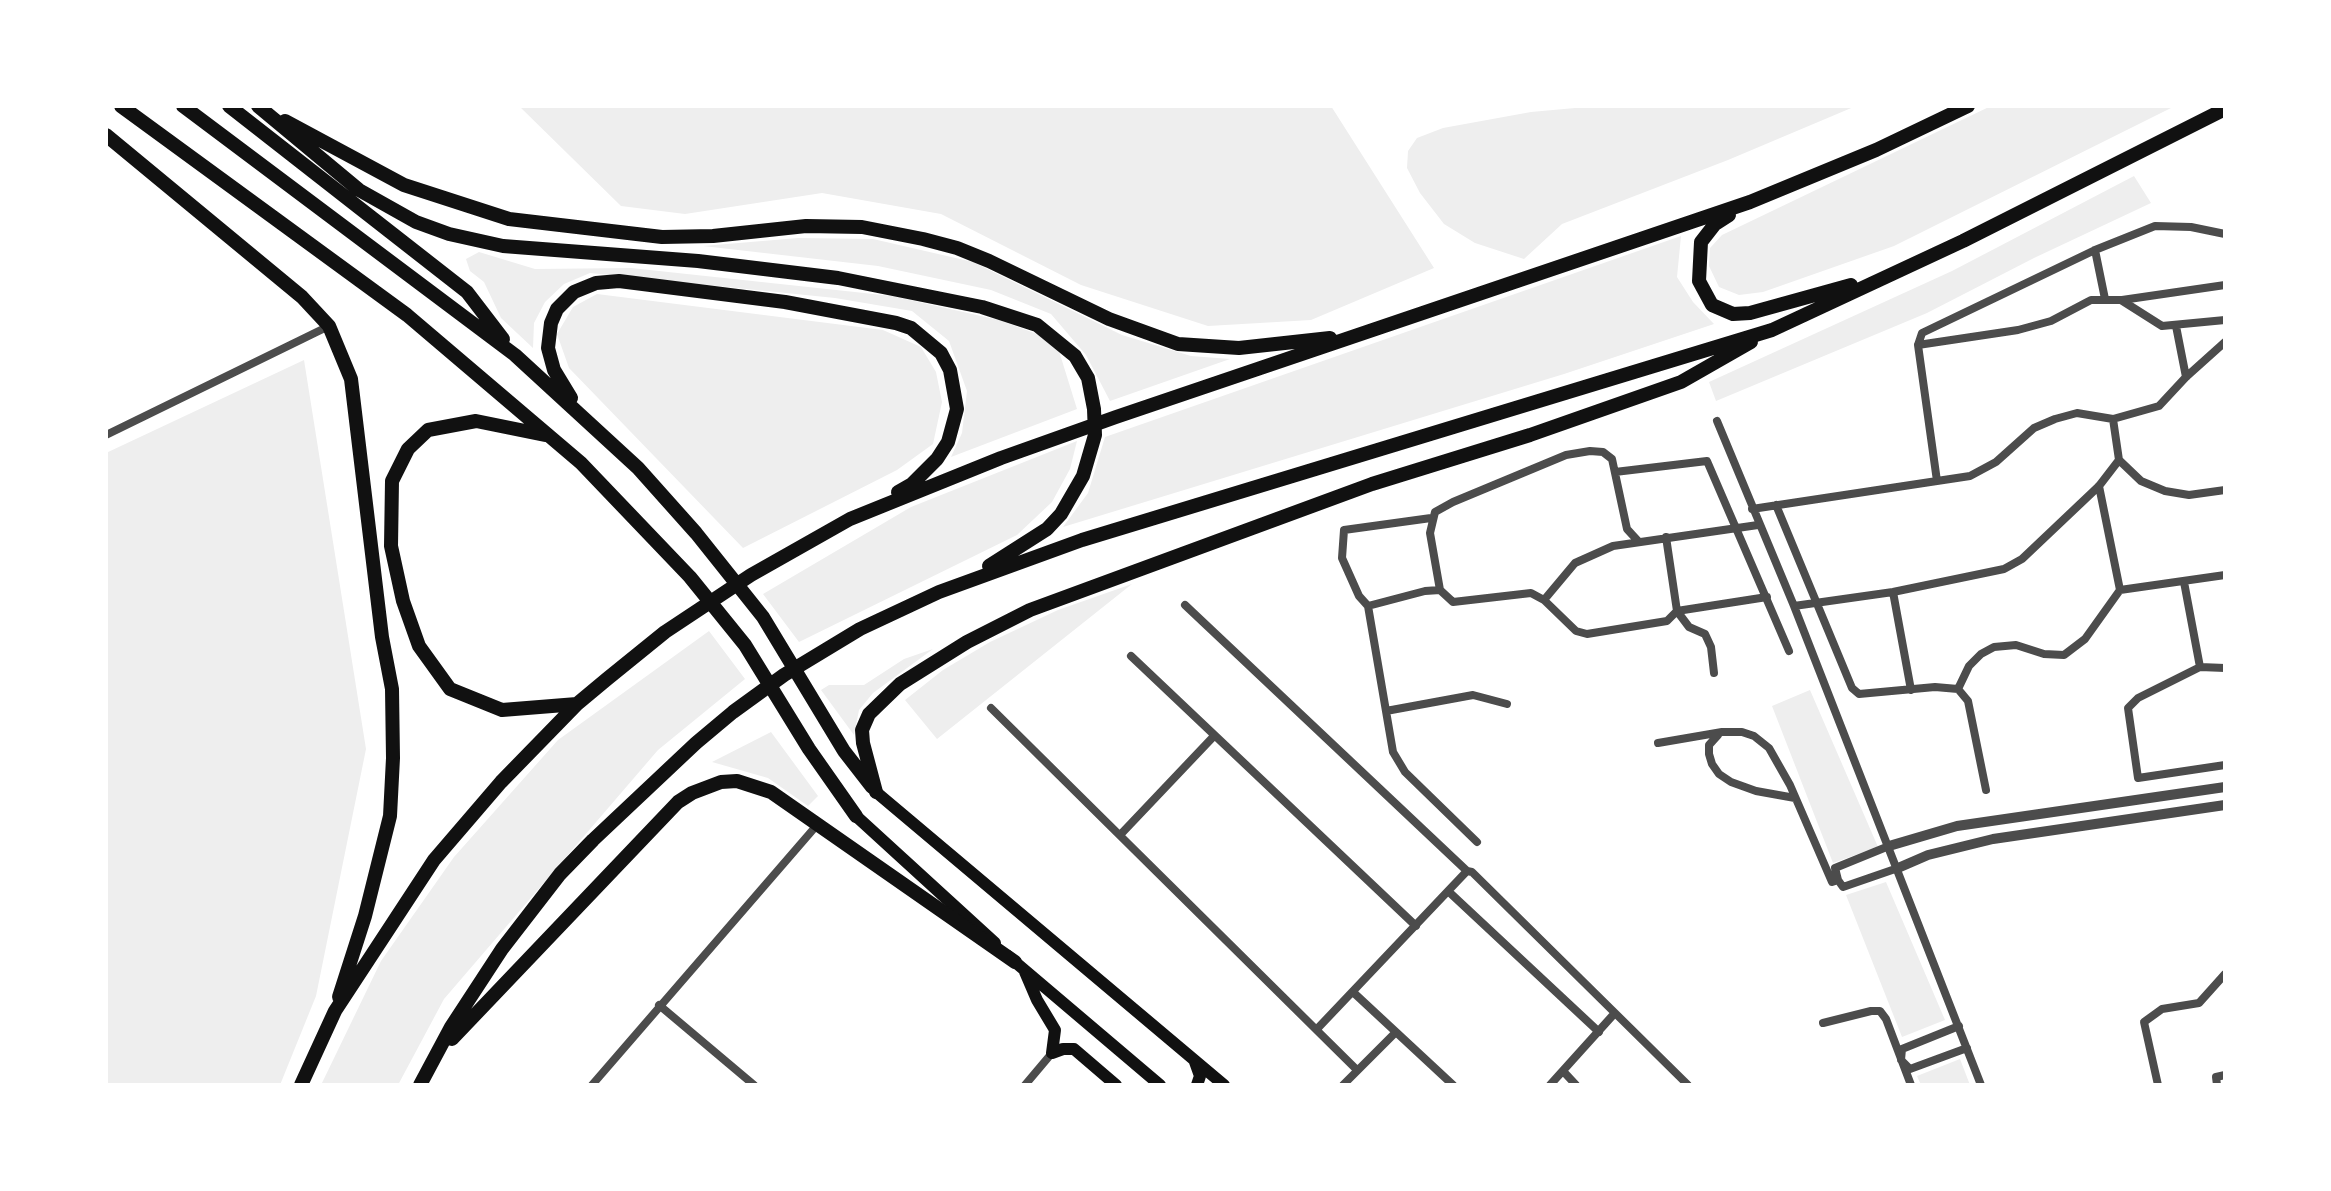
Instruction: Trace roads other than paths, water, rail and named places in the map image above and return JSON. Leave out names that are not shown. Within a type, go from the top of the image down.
[{"type":"highway","points":[[121,106],[407,315],[581,463],[690,577],[745,645],[809,749],[856,816]]},
{"type":"highway","points":[[183,106],[515,355],[586,418],[665,497],[763,617],[844,751],[876,792]]},
{"type":"highway","points":[[229,106],[467,292],[515,355]]},
{"type":"highway","points":[[850,519],[1087,427],[1750,202],[1876,150],[1968,106]]},
{"type":"highway","points":[[260,108],[404,185],[509,219],[662,237],[713,236],[806,226],[862,227],[957,248],[1109,319],[1178,344],[1239,348],[1358,335]]},
{"type":"highway","points":[[260,108],[359,190],[416,222],[449,234],[517,247],[768,268],[877,285],[982,307],[1037,325],[1075,356],[1088,378],[1094,409],[1095,435],[1083,476],[1072,499],[1047,529],[1004,558],[860,629],[761,691],[696,743],[560,874],[502,949],[432,1060],[420,1085]]},
{"type":"highway","points":[[876,792],[863,743],[862,730],[869,714],[900,684],[967,642],[1030,610],[1372,484],[1560,425],[1681,382],[1772,330],[2225,109]]},
{"type":"highway","points":[[106,135],[302,297],[329,326],[351,379],[375,579],[392,689],[390,816],[365,916],[335,1011],[301,1085]]},
{"type":"highway","points":[[1750,202],[1715,224],[1701,242],[1699,281],[1712,305],[1733,314],[1750,313],[1900,270]]},
{"type":"highway","points":[[335,1011],[434,860],[501,782],[577,704],[665,632],[706,603],[912,484],[937,459],[948,442],[955,424],[955,389],[941,353],[911,328],[896,323],[785,302],[619,281],[596,283],[574,292],[557,309],[551,323],[548,348],[554,370],[586,418]]},
{"type":"highway","points":[[939,592],[1082,540],[1211,499],[1772,330]]},
{"type":"highway","points":[[546,435],[476,421],[428,430],[408,449],[392,481],[391,546],[403,601],[419,646],[450,689],[502,710],[577,704]]},
{"type":"highway","points":[[432,1060],[668,813],[692,793],[721,782],[754,785],[771,792],[1020,966]]},
{"type":"main road","points":[[876,792],[1224,1085]]},
{"type":"main road","points":[[856,816],[1020,966],[1160,1085]]},
{"type":"main road","points":[[1020,966],[1055,1030],[1052,1053],[1074,1049],[1116,1085]]},
{"type":"main road","points":[[1195,1060],[1200,1076],[1197,1085]]},
{"type":"street","points":[[1937,481],[1918,345],[1922,333],[2095,250],[2155,226],[2191,227],[2225,234]]},
{"type":"street","points":[[2095,250],[2105,299]]},
{"type":"street","points":[[1918,345],[2018,330],[2051,321],[2091,300],[2121,300],[2225,285]]},
{"type":"street","points":[[2121,300],[2162,326],[2225,320]]},
{"type":"street","points":[[106,435],[329,326]]},
{"type":"street","points":[[2176,326],[2186,377]]},
{"type":"street","points":[[1752,509],[1970,476],[1996,462],[2034,428],[2055,419],[2077,413],[2113,419],[2159,406],[2225,342]]},
{"type":"street","points":[[2113,419],[2119,460],[2141,481],[2165,491],[2189,495],[2225,490]]},
{"type":"street","points":[[1717,421],[1794,606],[1981,1085]]},
{"type":"street","points":[[1638,541],[1627,529],[1612,459],[1603,452],[1566,455],[1453,502],[1435,512],[1431,518],[1430,533],[1440,590],[1453,602],[1531,593],[1544,600],[1576,631],[1587,634],[1667,621],[1677,611],[1767,597]]},
{"type":"street","points":[[1794,606],[1893,592],[2004,569],[2022,559],[2099,486],[2119,460]]},
{"type":"street","points":[[1615,472],[1707,461],[1789,651]]},
{"type":"street","points":[[1958,689],[1969,666],[1994,647],[2016,645],[2044,654],[2064,655],[2085,639],[2120,590],[2099,486]]},
{"type":"street","points":[[1776,505],[1852,688],[1859,694],[1958,689]]},
{"type":"street","points":[[1431,518],[1344,530],[1342,558],[1359,596],[1368,606],[1393,752],[1405,772],[1477,842]]},
{"type":"street","points":[[1544,600],[1575,563],[1613,546],[1758,525]]},
{"type":"street","points":[[1666,537],[1677,611],[1689,627],[1705,634],[1711,647],[1714,673]]},
{"type":"street","points":[[2120,590],[2225,575]]},
{"type":"street","points":[[2184,582],[2200,667]]},
{"type":"street","points":[[1368,606],[1440,590]]},
{"type":"street","points":[[1893,592],[1911,690]]},
{"type":"street","points":[[1185,605],[1467,871],[1472,872],[1688,1085]]},
{"type":"street","points":[[1131,656],[1416,926]]},
{"type":"street","points":[[2225,667],[2200,667],[2138,698],[2128,708],[2138,778],[2225,765]]},
{"type":"street","points":[[1958,689],[1968,701],[1986,790]]},
{"type":"street","points":[[1386,711],[1473,695],[1507,704]]},
{"type":"street","points":[[991,708],[1357,1070]]},
{"type":"street","points":[[1658,743],[1722,732],[1742,732],[1754,736],[1769,748],[1832,882],[1838,880]]},
{"type":"street","points":[[1722,732],[1713,737],[1709,745],[1712,764],[1719,774],[1756,791],[1795,798]]},
{"type":"street","points":[[1121,834],[1214,736]]},
{"type":"street","points":[[2225,787],[1957,826],[1889,846],[1835,868],[1843,887],[1928,855],[1993,839],[2225,805]]},
{"type":"street","points":[[2124,801],[2128,821]]},
{"type":"street","points":[[592,1085],[817,825]]},
{"type":"street","points":[[1317,1029],[1467,871]]},
{"type":"street","points":[[1448,891],[1599,1032]]},
{"type":"street","points":[[2158,1085],[2144,1022],[2162,1009],[2199,1003],[2225,974]]},
{"type":"street","points":[[1354,993],[1453,1085]]},
{"type":"street","points":[[659,1005],[754,1085]]},
{"type":"street","points":[[1823,1023],[1880,1011],[1886,1019],[1911,1085]]},
{"type":"street","points":[[1550,1085],[1614,1014]]},
{"type":"street","points":[[1901,1060],[1902,1049],[1959,1026]]},
{"type":"street","points":[[1343,1085],[1395,1033]]},
{"type":"street","points":[[1901,1060],[1910,1069],[1967,1048]]},
{"type":"street","points":[[1025,1085],[1052,1053]]},
{"type":"street","points":[[1563,1071],[1576,1085]]},
{"type":"street","points":[[2217,1085],[2216,1077],[2225,1075]]}]
